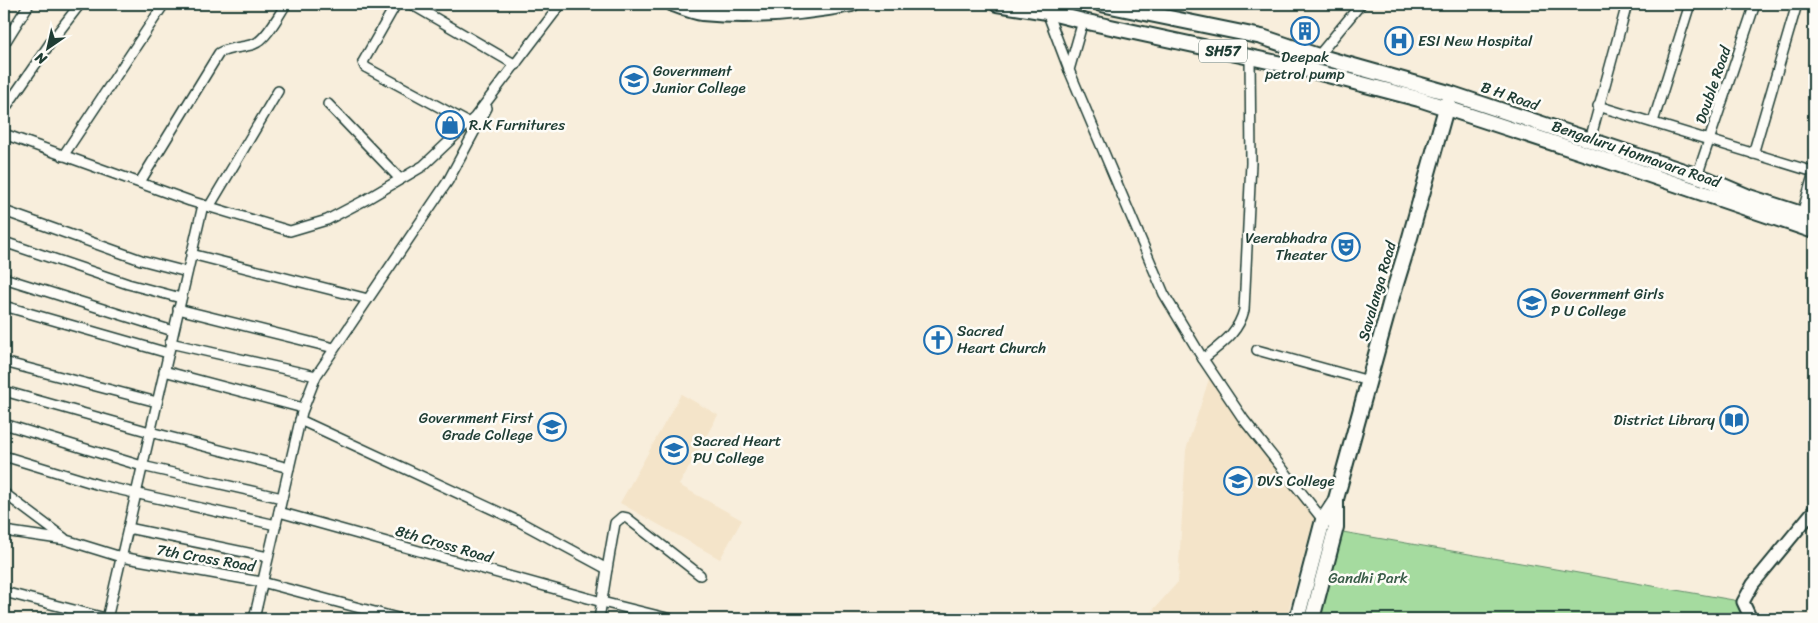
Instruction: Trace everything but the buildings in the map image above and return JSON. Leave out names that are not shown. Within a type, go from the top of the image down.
[{"type":"main road","points":[[673,4],[700,13],[758,15],[827,9],[852,4]]},
{"type":"main road","name":"SH57","points":[[997,4],[1047,12],[1250,57],[1382,88],[1446,108]]},
{"type":"main road","name":"SH57","points":[[1101,4],[1262,37],[1318,56],[1450,93]]},
{"type":"main road","name":"Savalanga Road","points":[[1312,619],[1336,527],[1336,499],[1450,93]]},
{"type":"main road","name":"B H Road","points":[[1450,93],[1697,176],[1749,197],[1808,216]]},
{"type":"main road","name":"Bengaluru Honnavara Road","points":[[1446,108],[1814,231]]},
{"type":"main road","name":"Savalanga Road","points":[[1297,619],[1323,520],[1336,499]]},
{"type":"street","points":[[4,44],[29,4]]},
{"type":"street","points":[[4,110],[53,38],[80,4]]},
{"type":"street","points":[[64,156],[164,4]]},
{"type":"street","points":[[140,182],[219,53],[256,44],[274,24],[286,4]]},
{"type":"street","points":[[396,4],[363,62],[365,68],[469,123]]},
{"type":"street","points":[[411,4],[516,65]]},
{"type":"street","points":[[4,134],[206,206],[290,231],[327,220],[423,166],[469,123],[516,65],[561,4]]},
{"type":"street","points":[[1318,56],[1361,4]]},
{"type":"street","points":[[1590,140],[1627,4]]},
{"type":"street","points":[[1653,122],[1690,4]]},
{"type":"street","name":"Double Road","points":[[1697,176],[1755,4]]},
{"type":"street","points":[[1753,154],[1797,4]]},
{"type":"street","points":[[1047,12],[1069,70],[1164,294],[1203,359],[1244,420],[1323,520],[1336,527]]},
{"type":"street","points":[[1069,70],[1083,21]]},
{"type":"street","points":[[1203,359],[1233,334],[1242,319],[1244,310],[1251,163],[1250,57]]},
{"type":"street","points":[[254,619],[303,408],[316,376],[448,181],[500,85]]},
{"type":"street","points":[[4,592],[108,619],[191,254],[206,206],[278,91]]},
{"type":"street","points":[[328,104],[400,179]]},
{"type":"street","points":[[1598,106],[1814,172],[1808,216]]},
{"type":"street","points":[[4,211],[141,260],[187,272]]},
{"type":"street","points":[[4,242],[128,284],[181,298]]},
{"type":"street","points":[[191,254],[368,299]]},
{"type":"street","points":[[4,278],[173,331]]},
{"type":"street","points":[[4,306],[168,353]]},
{"type":"street","points":[[178,309],[334,348]]},
{"type":"street","points":[[170,343],[316,376]]},
{"type":"street","points":[[1257,350],[1368,381]]},
{"type":"street","points":[[4,362],[157,402]]},
{"type":"street","points":[[164,371],[303,408]]},
{"type":"street","points":[[4,391],[150,432],[289,468]]},
{"type":"street","points":[[300,420],[518,521],[607,569]]},
{"type":"street","points":[[4,424],[142,466],[282,498]]},
{"type":"street","points":[[4,456],[99,485],[276,525]]},
{"type":"street","points":[[4,493],[66,540]]},
{"type":"street","points":[[1752,619],[1743,602],[1753,584],[1814,510]]},
{"type":"street","name":"8th Cross Road","points":[[279,512],[602,602],[670,619]]},
{"type":"street","points":[[599,619],[615,523],[622,517],[626,518],[700,575]]},
{"type":"street","points":[[128,528],[268,557]]},
{"type":"street","name":"7th Cross Road","points":[[4,531],[66,540],[121,557],[262,582],[402,619]]},
{"type":"shaded area","name":"DVS College","points":[[1210,376],[1316,512],[1286,619],[1145,619],[1178,582],[1186,450]]},
{"type":"shaded area","name":"Sacred Heart PU College","points":[[681,394],[718,415],[679,485],[742,520],[720,559],[620,503]]},
{"type":"green space","name":"Gandhi Park","points":[[1337,531],[1739,601],[1752,619],[1314,619]]},
{"type":"place","name":"Deepak petrol pump","points":[[1305,31]]},
{"type":"place","name":"ESI New Hospital","points":[[1399,41]]},
{"type":"place","name":"Government Junior College","points":[[634,80]]},
{"type":"place","name":"R.K Furnitures","points":[[450,125]]},
{"type":"place","name":"Veerabhadra Theater","points":[[1346,247]]},
{"type":"place","name":"Government Girls P U College","points":[[1532,303]]},
{"type":"place","name":"Sacred Heart Church","points":[[938,340]]},
{"type":"place","name":"District Library","points":[[1734,420]]},
{"type":"place","name":"Government First Grade College","points":[[552,427]]},
{"type":"place","name":"Sacred Heart PU College","points":[[674,450]]},
{"type":"place","name":"DVS College","points":[[1238,481]]}]
